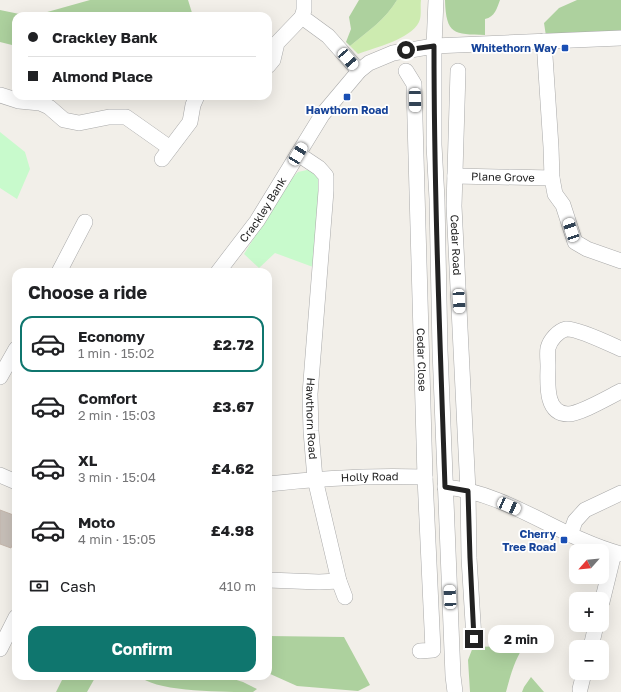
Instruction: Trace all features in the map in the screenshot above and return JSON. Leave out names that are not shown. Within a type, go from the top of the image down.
[{"type":"street","points":[[272,61],[277,43],[302,17],[304,0]]},
{"type":"street","name":"Cedar Road","points":[[436,0],[434,46],[434,145],[437,199],[445,487],[453,676],[455,692]]},
{"type":"street","points":[[302,17],[328,36],[359,71]]},
{"type":"street","name":"Crackley Bank","points":[[221,268],[257,221],[322,115],[359,71],[369,63],[394,52],[434,46],[621,38]]},
{"type":"street","points":[[544,41],[552,178],[555,194],[563,205],[575,242],[587,249],[621,261]]},
{"type":"street","name":"Cedar Close","points":[[406,71],[414,84],[425,476],[426,650]]},
{"type":"street","name":"Cedar Road","points":[[454,77],[454,206],[468,491],[471,634]]},
{"type":"street","points":[[0,96],[18,107],[40,104],[49,107],[64,120],[78,123],[109,116],[126,117],[166,153],[190,122],[195,100]]},
{"type":"street","name":"Hawthorn Road","points":[[298,154],[319,168],[326,176],[310,394],[311,431],[315,479],[339,581],[345,597]]},
{"type":"street","name":"Plane Grove","points":[[455,176],[552,178]]},
{"type":"street","points":[[61,268],[85,222]]},
{"type":"street","points":[[420,301],[439,302]]},
{"type":"street","points":[[621,349],[578,331],[567,329],[554,336],[548,347],[548,392],[550,402],[557,410],[566,414],[576,412],[621,391]]},
{"type":"street","points":[[0,377],[12,356]]},
{"type":"street","points":[[0,475],[12,480]]},
{"type":"street","name":"Holly Road","points":[[272,484],[315,479],[384,475],[425,476]]},
{"type":"street","points":[[445,487],[468,491],[495,499],[570,534],[618,554],[605,592]]},
{"type":"street","points":[[570,534],[575,521],[585,510],[621,493]]},
{"type":"street","points":[[272,580],[319,582],[339,581]]},
{"type":"street","points":[[0,649],[12,625]]},
{"type":"green space","points":[[90,0],[188,0],[192,12],[47,12]]},
{"type":"green space","points":[[359,0],[397,0],[382,19],[350,46],[346,42],[351,29],[349,17]]},
{"type":"green space","points":[[397,0],[421,0],[420,20],[415,28],[392,42],[358,54],[350,46],[382,19]]},
{"type":"green space","points":[[445,0],[500,0],[497,9],[491,16],[485,19],[485,35],[459,33],[454,30],[447,20]]},
{"type":"green space","points":[[577,0],[621,0],[621,33],[546,36],[544,23],[559,8]]},
{"type":"green space","points":[[0,10],[12,12],[12,45],[0,42]]},
{"type":"green space","points":[[0,132],[25,152],[30,169],[17,199],[0,188]]},
{"type":"green space","points":[[307,170],[316,175],[319,186],[313,267],[275,253],[259,268],[244,254],[290,180],[298,172]]},
{"type":"green space","points":[[272,636],[344,637],[370,685],[358,691],[297,686],[272,675]]},
{"type":"green space","points":[[514,646],[522,649],[514,664],[506,692],[470,692],[468,660],[473,647]]},
{"type":"green space","points":[[531,677],[544,692],[522,692]]},
{"type":"green space","points":[[62,680],[94,680],[87,692],[56,692]]},
{"type":"green space","points":[[146,680],[237,680],[257,689],[253,692],[211,691],[178,689],[151,683]]},
{"type":"building","points":[[0,510],[12,514],[12,545],[11,548],[0,544]]},
{"type":"place","name":"Whitethorn Way","points":[[565,48]]},
{"type":"place","name":"Hawthorn Road","points":[[347,97]]},
{"type":"place","name":"Cherry Tree Road","points":[[564,540]]},
{"type":"route","points":[[406,50],[434,46],[434,145],[437,199],[445,487],[460,488],[468,491],[474,639]]}]
